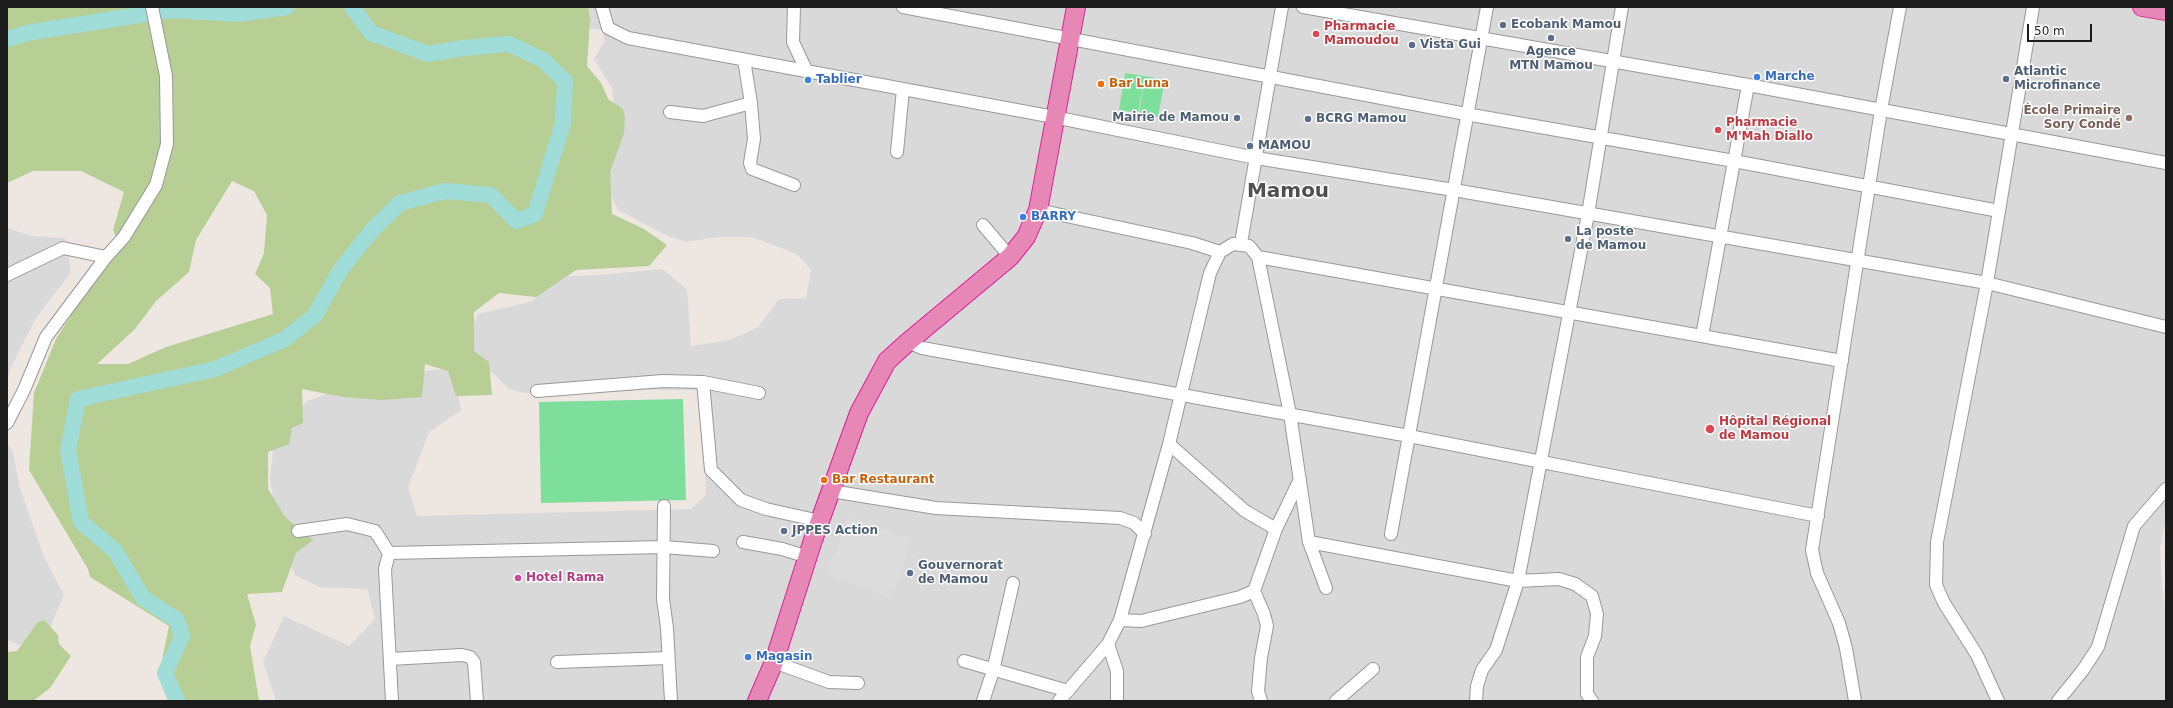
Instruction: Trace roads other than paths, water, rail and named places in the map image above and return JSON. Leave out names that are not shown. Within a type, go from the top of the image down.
[{"type":"highway","points":[[757,701],[774,662],[820,521],[859,414],[887,361],[1010,257],[1026,236],[1038,210],[1054,117],[1076,7]]},
{"type":"highway","points":[[2142,7],[2166,11]]},
{"type":"street","points":[[7,423],[24,390],[46,337],[106,257],[124,237],[156,185],[166,144],[166,76],[152,7]]},
{"type":"street","points":[[602,7],[608,28],[628,38],[1054,117],[1256,158],[1454,190],[1857,259],[1987,283],[2166,327]]},
{"type":"street","points":[[794,7],[793,42],[807,72]]},
{"type":"street","points":[[903,7],[1070,40],[1466,114],[1734,161],[1999,211]]},
{"type":"street","points":[[1241,243],[1282,7]]},
{"type":"street","points":[[1303,7],[1748,85],[2166,163]]},
{"type":"street","points":[[1391,534],[1454,190],[1466,114],[1487,7]]},
{"type":"street","points":[[1476,701],[1477,686],[1482,670],[1496,650],[1518,581],[1568,312],[1588,214],[1622,7]]},
{"type":"street","points":[[1855,701],[1846,648],[1839,623],[1817,573],[1812,550],[1881,110],[1900,7]]},
{"type":"street","points":[[1998,701],[1977,655],[1944,603],[1936,585],[1937,542],[1987,283],[2033,7]]},
{"type":"street","points":[[744,60],[751,103],[754,139],[750,163],[752,169],[794,185]]},
{"type":"street","points":[[1702,336],[1748,85]]},
{"type":"street","points":[[897,152],[903,89]]},
{"type":"street","points":[[670,112],[703,116],[751,103]]},
{"type":"street","points":[[1038,210],[1192,243],[1220,252]]},
{"type":"street","points":[[983,225],[1010,257]]},
{"type":"street","points":[[1059,701],[1108,644],[1120,620],[1169,444],[1210,273],[1220,252],[1226,247],[1241,243],[1249,246],[1258,257],[1290,414],[1309,542],[1326,588]]},
{"type":"street","points":[[7,275],[63,248],[106,257]]},
{"type":"street","points":[[1258,257],[1842,361]]},
{"type":"street","points":[[908,342],[922,348],[1409,436],[1818,516]]},
{"type":"street","points":[[537,391],[663,382],[704,382],[759,393]]},
{"type":"street","points":[[704,382],[711,470],[741,500],[766,509],[820,521]]},
{"type":"street","points":[[1169,444],[1248,514],[1276,529]]},
{"type":"street","points":[[1261,701],[1258,691],[1260,658],[1267,626],[1264,614],[1254,591],[1276,529],[1300,480]]},
{"type":"street","points":[[2058,701],[2084,670],[2098,647],[2134,526],[2166,489]]},
{"type":"street","points":[[831,491],[936,508],[1120,518],[1134,523],[1145,534]]},
{"type":"street","points":[[664,506],[663,599],[671,701]]},
{"type":"street","points":[[298,531],[347,524],[375,532],[389,553],[385,569],[392,701]]},
{"type":"street","points":[[743,542],[770,546],[808,557]]},
{"type":"street","points":[[1309,542],[1518,581],[1559,579],[1575,584],[1592,596],[1596,614],[1595,636],[1587,657],[1587,694],[1592,701]]},
{"type":"street","points":[[389,553],[664,547],[713,551]]},
{"type":"street","points":[[983,701],[993,671],[1013,582]]},
{"type":"street","points":[[1120,620],[1140,621],[1240,597],[1254,591]]},
{"type":"street","points":[[1108,644],[1117,671],[1117,701]]},
{"type":"street","points":[[390,659],[462,655],[470,658],[474,662],[476,701]]},
{"type":"street","points":[[557,662],[668,658]]},
{"type":"street","points":[[964,661],[993,671],[1068,691]]},
{"type":"street","points":[[774,662],[829,682],[858,683]]},
{"type":"street","points":[[1336,701],[1373,669]]},
{"type":"waterway","points":[[7,39],[32,32],[171,10],[237,14],[287,7]]},
{"type":"waterway","points":[[177,701],[165,673],[182,636],[177,620],[143,598],[115,551],[81,522],[68,450],[78,399],[215,369],[285,339],[315,315],[341,269],[373,229],[400,203],[444,191],[491,195],[516,221],[535,214],[563,123],[565,81],[543,60],[509,44],[463,48],[428,54],[371,33],[352,7]]},
{"type":"place","name":"Ecobank Mamou","points":[[1503,25]]},
{"type":"place","name":"Pharmacie Mamoudou","points":[[1316,34]]},
{"type":"place","name":"Agence MTN Mamou","points":[[1551,38]]},
{"type":"place","name":"Vista Gui","points":[[1412,45]]},
{"type":"place","name":"Marche","points":[[1757,77]]},
{"type":"place","name":"Atlantic Microfinance","points":[[2006,79]]},
{"type":"place","name":"Tablier","points":[[808,80]]},
{"type":"place","name":"Bar Luna","points":[[1101,84]]},
{"type":"place","name":"Mairie de Mamou","points":[[1237,118]]},
{"type":"place","name":"École Primaire Sory Condé","points":[[2129,118]]},
{"type":"place","name":"BCRG Mamou","points":[[1308,119]]},
{"type":"place","name":"Pharmacie M'Mah Diallo","points":[[1718,130]]},
{"type":"place","name":"MAMOU","points":[[1250,146]]},
{"type":"place","name":"BARRY","points":[[1023,217]]},
{"type":"place","name":"La poste de Mamou","points":[[1568,239]]},
{"type":"place","name":"Hôpital Régional de Mamou","points":[[1710,429]]},
{"type":"place","name":"Bar Restaurant","points":[[824,480]]},
{"type":"place","name":"JPPES Action","points":[[784,531]]},
{"type":"place","name":"Gouvernorat de Mamou","points":[[910,573]]},
{"type":"place","name":"Hotel Rama","points":[[518,578]]},
{"type":"place","name":"Magasin","points":[[748,657]]},
{"type":"district","name":"Mamou","points":[[1288,192]]}]
